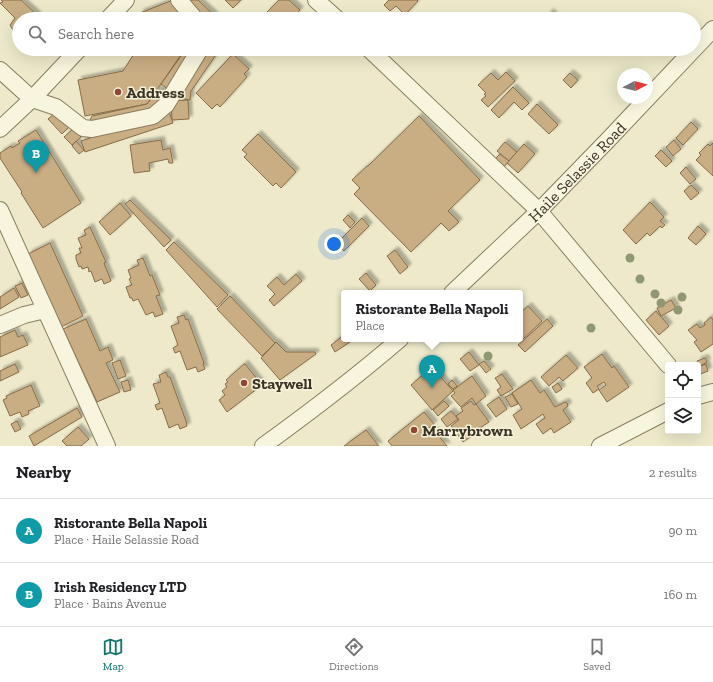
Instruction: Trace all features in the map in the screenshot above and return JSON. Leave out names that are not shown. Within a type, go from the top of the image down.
[{"type":"street","points":[[115,12],[126,0]]},
{"type":"street","points":[[179,0],[189,12]]},
{"type":"street","name":"Haile Selassie Road","points":[[701,42],[713,29]]},
{"type":"street","points":[[0,129],[32,99],[72,56]]},
{"type":"street","points":[[0,70],[32,99],[56,107],[83,128],[92,129],[153,116],[166,105],[196,56]]},
{"type":"street","points":[[376,56],[539,211],[665,362]]},
{"type":"street","name":"Haile Selassie Road","points":[[455,290],[539,211],[608,142],[688,56]]},
{"type":"street","points":[[0,210],[107,446]]},
{"type":"street","points":[[0,325],[24,315],[45,310]]},
{"type":"street","points":[[263,446],[297,422],[396,342]]},
{"type":"street","points":[[701,395],[713,392]]},
{"type":"street","points":[[600,446],[665,413]]},
{"type":"building","points":[[1,0],[21,0],[34,12],[12,12],[12,15],[0,3],[3,2]]},
{"type":"building","points":[[173,0],[178,12],[143,12]]},
{"type":"building","points":[[181,0],[198,0],[211,12],[194,12]]},
{"type":"building","points":[[225,0],[241,0],[233,8]]},
{"type":"building","points":[[279,0],[289,0],[300,10],[298,12],[267,12]]},
{"type":"building","points":[[389,0],[418,1],[408,12],[402,12],[396,6],[390,11],[384,5]]},
{"type":"building","name":"Address","points":[[133,56],[180,56],[147,104],[85,116],[78,80],[123,71]]},
{"type":"building","points":[[181,56],[191,56],[169,90],[161,84]]},
{"type":"building","points":[[202,56],[215,56],[191,91],[190,100],[179,98]]},
{"type":"building","points":[[231,56],[235,56],[249,69],[244,74],[247,77],[220,107],[217,104],[212,109],[196,93]]},
{"type":"building","points":[[506,72],[515,81],[488,107],[481,100],[486,96],[484,94],[486,93],[478,85],[491,73],[498,80]]},
{"type":"building","points":[[570,73],[578,80],[571,88],[563,80]]},
{"type":"building","points":[[513,87],[529,103],[522,110],[514,102],[499,118],[491,110]]},
{"type":"building","points":[[159,89],[167,94],[150,114],[87,126],[92,116],[147,104]]},
{"type":"building","points":[[188,100],[189,119],[172,120],[171,101]]},
{"type":"building","points":[[537,104],[558,125],[549,134],[528,114]]},
{"type":"building","points":[[57,111],[70,126],[62,134],[48,119]]},
{"type":"building","points":[[169,112],[173,123],[85,152],[81,141]]},
{"type":"building","points":[[419,116],[480,180],[448,211],[459,222],[449,231],[441,223],[411,252],[354,194],[360,188],[352,180]]},
{"type":"building","points":[[691,122],[698,129],[683,145],[676,138]]},
{"type":"building","points":[[73,129],[81,137],[72,145],[64,137]]},
{"type":"building","points":[[36,130],[81,203],[43,228],[0,158],[0,153],[11,146],[12,148],[20,143],[18,141]]},
{"type":"building","points":[[258,134],[296,172],[281,188],[276,183],[273,186],[244,157],[247,154],[242,150]]},
{"type":"building","points":[[161,140],[163,150],[170,148],[173,163],[169,163],[168,159],[149,163],[150,171],[134,173],[130,145]]},
{"type":"building","points":[[674,140],[681,149],[673,156],[666,147]]},
{"type":"building","points":[[76,141],[84,150],[79,154],[72,146]]},
{"type":"building","points":[[505,142],[517,152],[509,161],[497,151]]},
{"type":"building","points":[[713,143],[713,176],[696,160],[701,155],[699,153],[708,144],[710,146]]},
{"type":"building","points":[[524,144],[535,154],[518,173],[507,163]]},
{"type":"building","points":[[661,150],[672,161],[666,167],[655,156]]},
{"type":"building","points":[[500,154],[509,161],[503,168],[494,160]]},
{"type":"building","points":[[686,167],[696,179],[690,184],[680,173]]},
{"type":"building","points":[[691,185],[699,193],[691,200],[684,191]]},
{"type":"building","points":[[130,200],[171,240],[164,247],[125,204]]},
{"type":"building","points":[[650,202],[664,217],[660,221],[665,225],[662,228],[660,226],[650,236],[647,233],[636,244],[623,230]]},
{"type":"building","points":[[120,203],[131,216],[110,235],[99,222]]},
{"type":"building","points":[[348,215],[355,222],[350,228],[343,220]]},
{"type":"building","points":[[362,218],[369,226],[344,251],[336,244]]},
{"type":"building","points":[[698,226],[706,234],[696,245],[688,238]]},
{"type":"building","points":[[90,227],[106,262],[104,263],[111,281],[104,284],[102,279],[95,282],[91,271],[89,272],[88,267],[82,269],[81,266],[79,267],[76,259],[76,255],[81,253],[79,248],[82,248],[78,238],[86,235],[84,230]]},
{"type":"building","points":[[174,242],[228,295],[217,307],[166,250]]},
{"type":"building","points":[[50,243],[83,316],[61,327],[28,254]]},
{"type":"building","points":[[395,250],[408,267],[400,274],[387,256]]},
{"type":"building","points":[[143,258],[160,295],[156,296],[163,314],[155,317],[153,312],[146,315],[138,299],[133,301],[132,298],[130,298],[126,287],[132,285],[129,279],[131,278],[128,270],[139,265],[137,260]]},
{"type":"building","points":[[366,273],[376,285],[369,290],[359,279]]},
{"type":"building","points":[[296,274],[302,281],[274,306],[269,300],[275,294],[267,286],[277,277],[284,285]]},
{"type":"building","points":[[22,283],[28,295],[21,298],[15,286]]},
{"type":"building","points":[[14,288],[19,297],[0,309],[0,297]]},
{"type":"building","points":[[230,296],[275,343],[262,356],[217,309]]},
{"type":"building","points":[[671,300],[676,308],[661,316],[657,308]]},
{"type":"building","points":[[528,306],[542,321],[523,339],[523,310]]},
{"type":"building","points":[[656,311],[669,326],[659,335],[646,320]]},
{"type":"building","points":[[184,315],[186,320],[188,319],[204,363],[205,369],[198,372],[196,367],[187,370],[180,351],[175,353],[173,348],[178,345],[171,326],[179,323],[177,317]]},
{"type":"building","points":[[711,317],[713,320],[713,344],[701,352],[694,342],[697,340],[688,330],[697,324],[700,328],[705,325],[704,323]]},
{"type":"building","points":[[86,319],[100,351],[108,347],[113,360],[106,363],[120,392],[97,402],[63,329]]},
{"type":"building","points":[[547,319],[553,326],[525,352],[518,345]]},
{"type":"building","points":[[15,330],[18,337],[23,335],[28,345],[0,357],[0,337]]},
{"type":"building","points":[[341,337],[341,342],[350,342],[335,352],[331,345]]},
{"type":"building","points":[[276,342],[286,352],[315,352],[316,354],[280,380],[261,358]]},
{"type":"building","points":[[469,352],[479,365],[470,371],[460,359]]},
{"type":"building","points":[[602,354],[612,368],[614,366],[629,387],[607,402],[599,390],[606,385],[604,382],[597,386],[599,389],[593,393],[586,383],[592,378],[584,367]]},
{"type":"building","points":[[566,355],[578,368],[563,381],[559,377],[549,386],[541,377]]},
{"type":"building","points":[[705,358],[707,362],[701,365],[701,362],[697,361]]},
{"type":"building","points":[[120,360],[126,376],[118,379],[112,363]]},
{"type":"building","points":[[484,361],[491,369],[486,373],[479,364]]},
{"type":"building","points":[[15,364],[19,372],[0,381],[0,371]]},
{"type":"building","points":[[244,364],[262,385],[227,412],[219,400],[225,395],[222,391],[227,387],[225,384],[228,382],[226,380]]},
{"type":"building","points":[[706,364],[708,371],[701,374],[701,366]]},
{"type":"building","points":[[432,367],[453,391],[432,410],[411,385]]},
{"type":"building","points":[[166,372],[168,377],[170,377],[186,421],[187,426],[180,429],[178,424],[169,428],[162,408],[157,410],[155,405],[160,403],[153,384],[161,382],[159,375]]},
{"type":"building","points":[[502,374],[513,389],[501,396],[497,390],[501,387],[495,378]]},
{"type":"building","points":[[472,376],[486,396],[476,404],[472,398],[461,407],[451,396],[455,393],[453,390]]},
{"type":"building","points":[[128,380],[131,390],[124,392],[121,382]]},
{"type":"building","points":[[452,380],[457,386],[453,389],[448,384]]},
{"type":"building","points":[[531,380],[540,393],[544,390],[555,407],[565,402],[567,403],[568,406],[563,410],[571,422],[554,433],[551,428],[543,434],[536,424],[545,418],[543,414],[521,429],[513,415],[522,409],[512,393]]},
{"type":"building","points":[[558,383],[562,389],[556,393],[552,387]]},
{"type":"building","points":[[31,385],[40,406],[28,411],[29,414],[22,417],[20,412],[10,416],[3,400],[7,398],[6,396]]},
{"type":"building","points":[[512,394],[518,404],[511,407],[505,397]]},
{"type":"building","points":[[499,397],[507,409],[496,417],[487,405]]},
{"type":"building","points":[[444,401],[449,406],[438,416],[433,410]]},
{"type":"building","points":[[471,401],[474,405],[476,404],[489,422],[471,434],[472,436],[463,442],[451,426],[459,420],[456,416],[463,411],[461,408]]},
{"type":"building","points":[[77,408],[82,417],[34,446],[29,436]]},
{"type":"building","points":[[451,411],[458,419],[447,427],[441,419]]},
{"type":"building","name":"Marrybrown","points":[[424,412],[434,424],[425,431],[427,434],[433,429],[447,446],[392,446],[388,441]]},
{"type":"building","points":[[17,421],[21,429],[15,432],[11,424]]},
{"type":"building","points":[[78,427],[89,439],[81,446],[67,446],[62,441]]},
{"type":"building","points":[[366,430],[379,446],[344,446]]},
{"type":"place","name":"Address","points":[[118,92]]},
{"type":"place","name":"Irish Residency LTD","points":[[36,173]]},
{"type":"place","name":"Staywell","points":[[244,383]]},
{"type":"place","name":"Ristorante Bella Napoli","points":[[432,388]]},
{"type":"place","name":"Marrybrown","points":[[414,430]]}]
